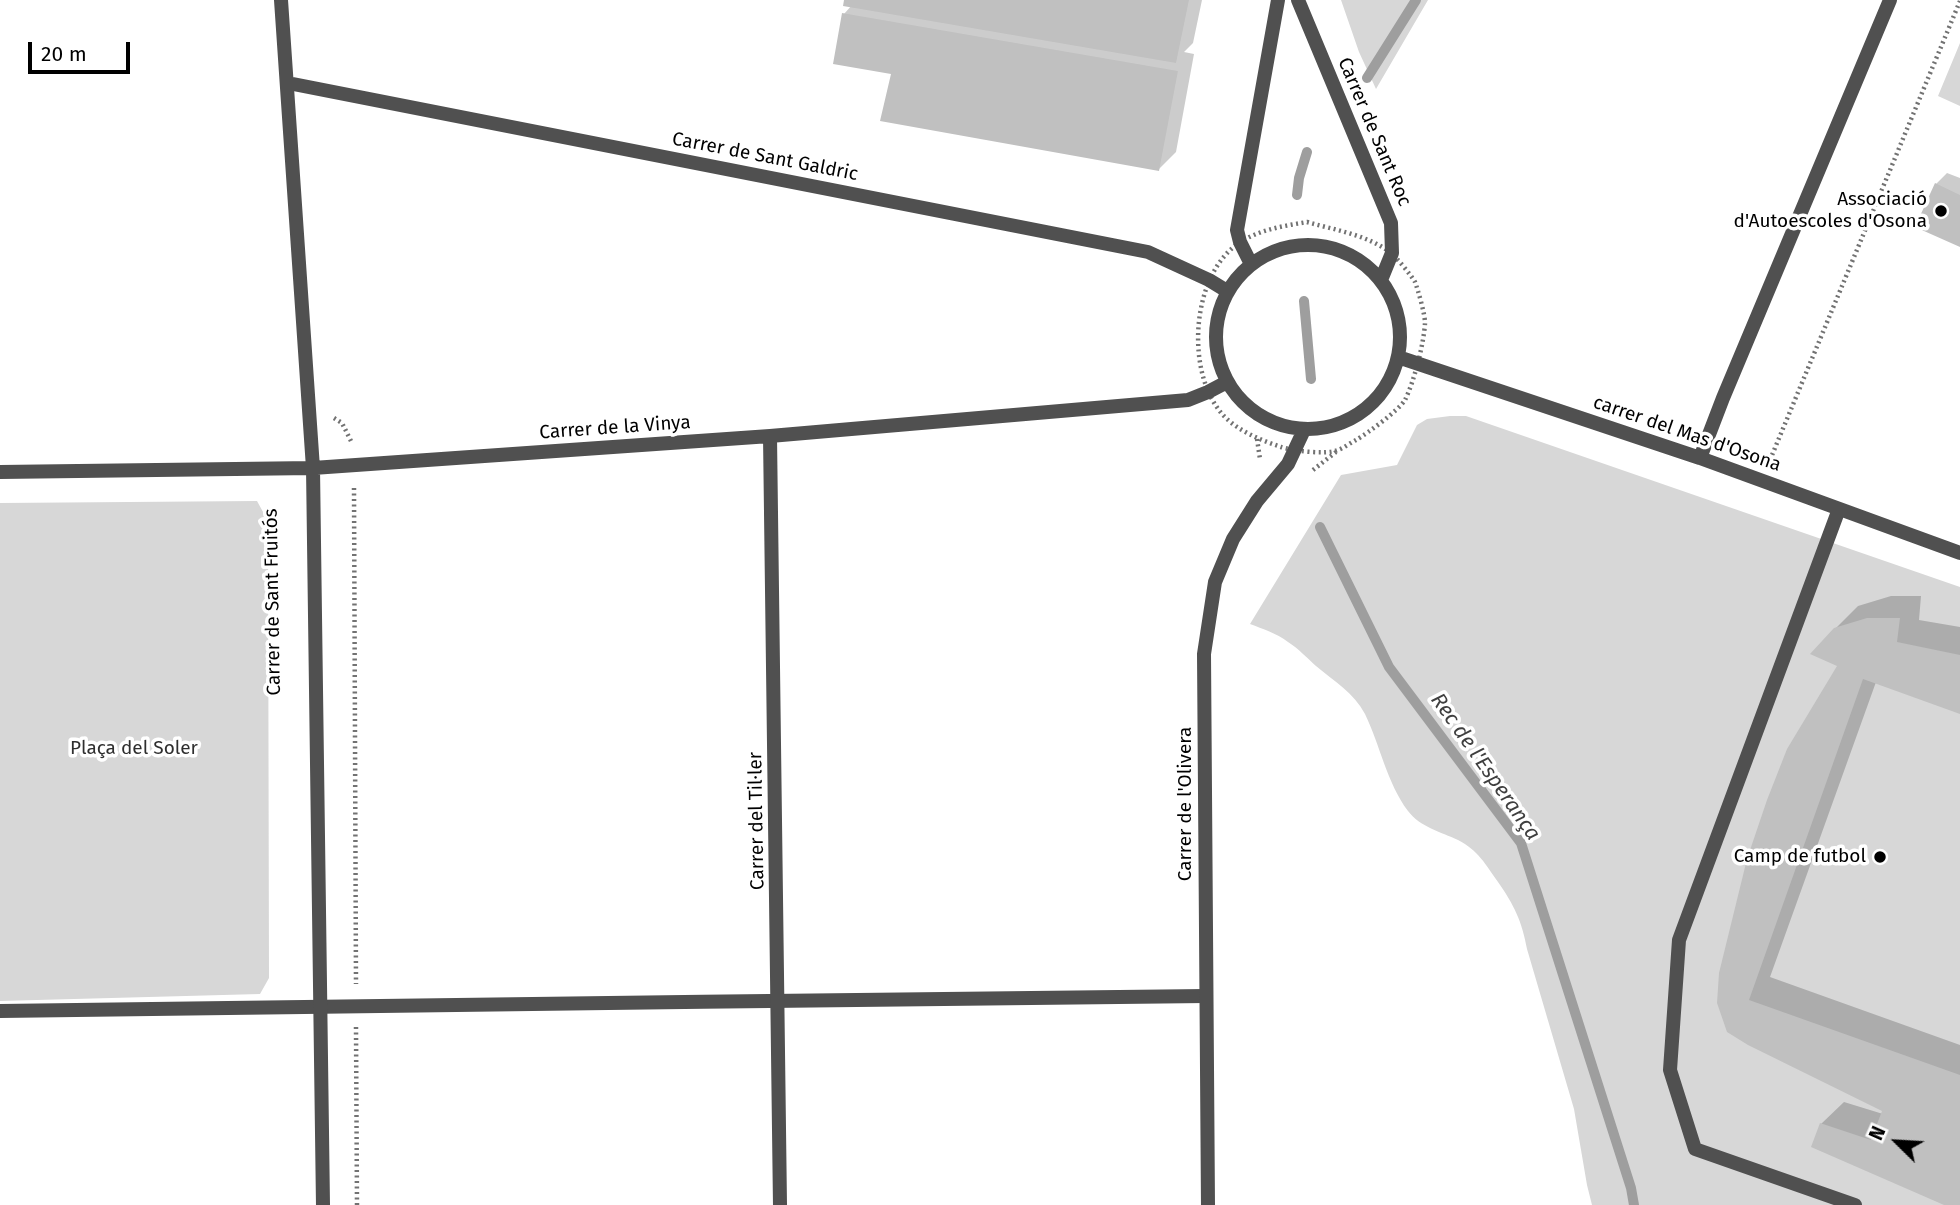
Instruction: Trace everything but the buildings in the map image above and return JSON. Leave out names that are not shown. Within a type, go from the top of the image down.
[{"type":"street","points":[[281,0],[313,468],[323,1205]]},
{"type":"street","points":[[1251,264],[1237,230],[1278,0]]},
{"type":"street","name":"Carrer de Sant Roc","points":[[1298,0],[1391,223],[1392,253],[1381,280]]},
{"type":"street","points":[[1700,457],[1890,0]]},
{"type":"street","name":"Carrer de Sant Galdric","points":[[288,83],[1148,252],[1227,291]]},
{"type":"street","points":[[1312,244],[1328,246],[1350,254],[1370,268],[1381,280],[1397,309],[1401,342],[1389,382],[1364,411],[1342,423],[1304,430],[1274,423],[1260,416],[1242,401],[1227,382],[1216,346],[1218,318],[1227,291],[1242,272],[1264,255],[1280,249],[1312,244]]},
{"type":"street","name":"carrer del Mas d'Osona","points":[[1398,358],[1700,457],[1960,554]]},
{"type":"street","name":"Carrer de la Vinya","points":[[0,472],[313,468],[770,436],[1188,400],[1227,382]]},
{"type":"street","name":"Carrer de l'Olivera","points":[[1208,1205],[1204,654],[1215,582],[1233,539],[1257,501],[1288,464],[1304,430]]},
{"type":"street","name":"Carrer del Til·ler","points":[[770,436],[780,1205]]},
{"type":"street","points":[[1839,509],[1679,940],[1670,1070],[1695,1149],[1855,1205]]},
{"type":"street","points":[[0,1011],[1206,996]]},
{"type":"path","points":[[1762,480],[1960,1]]},
{"type":"path","points":[[1307,222],[1364,238],[1392,253],[1415,281],[1425,322],[1418,364],[1404,402],[1367,434],[1336,452],[1294,451],[1257,439],[1225,417],[1208,392],[1198,357],[1198,325],[1209,280],[1225,255],[1240,242],[1267,229],[1307,222]]},
{"type":"path","points":[[309,400],[342,423],[351,443],[354,465],[356,1205]]},
{"type":"green space","points":[[1341,0],[1428,0],[1376,89],[1359,52]]},
{"type":"green space","points":[[1960,43],[1960,106],[1938,96]]},
{"type":"green space","points":[[1466,416],[1960,587],[1960,1205],[1592,1205],[1574,1109],[1523,930],[1509,898],[1471,848],[1425,825],[1408,811],[1395,788],[1365,714],[1349,694],[1292,645],[1250,624],[1341,475],[1397,465],[1417,425],[1427,419]]},
{"type":"green space","name":"Plaça del Soler","points":[[257,501],[268,521],[269,978],[260,994],[0,1001],[0,503]]},
{"type":"waterway","name":"Rec de l'Esperança","points":[[1367,78],[1416,0]]},
{"type":"waterway","points":[[1297,195],[1307,152]]},
{"type":"waterway","points":[[1304,301],[1311,379]]},
{"type":"waterway","name":"Rec de l'Esperança","points":[[1320,527],[1389,667],[1521,843],[1631,1188],[1634,1205]]},
{"type":"place","name":"Associació d'Autoescoles d'Osona","points":[[1941,211]]},
{"type":"place","name":"Camp de futbol","points":[[1880,857]]}]
